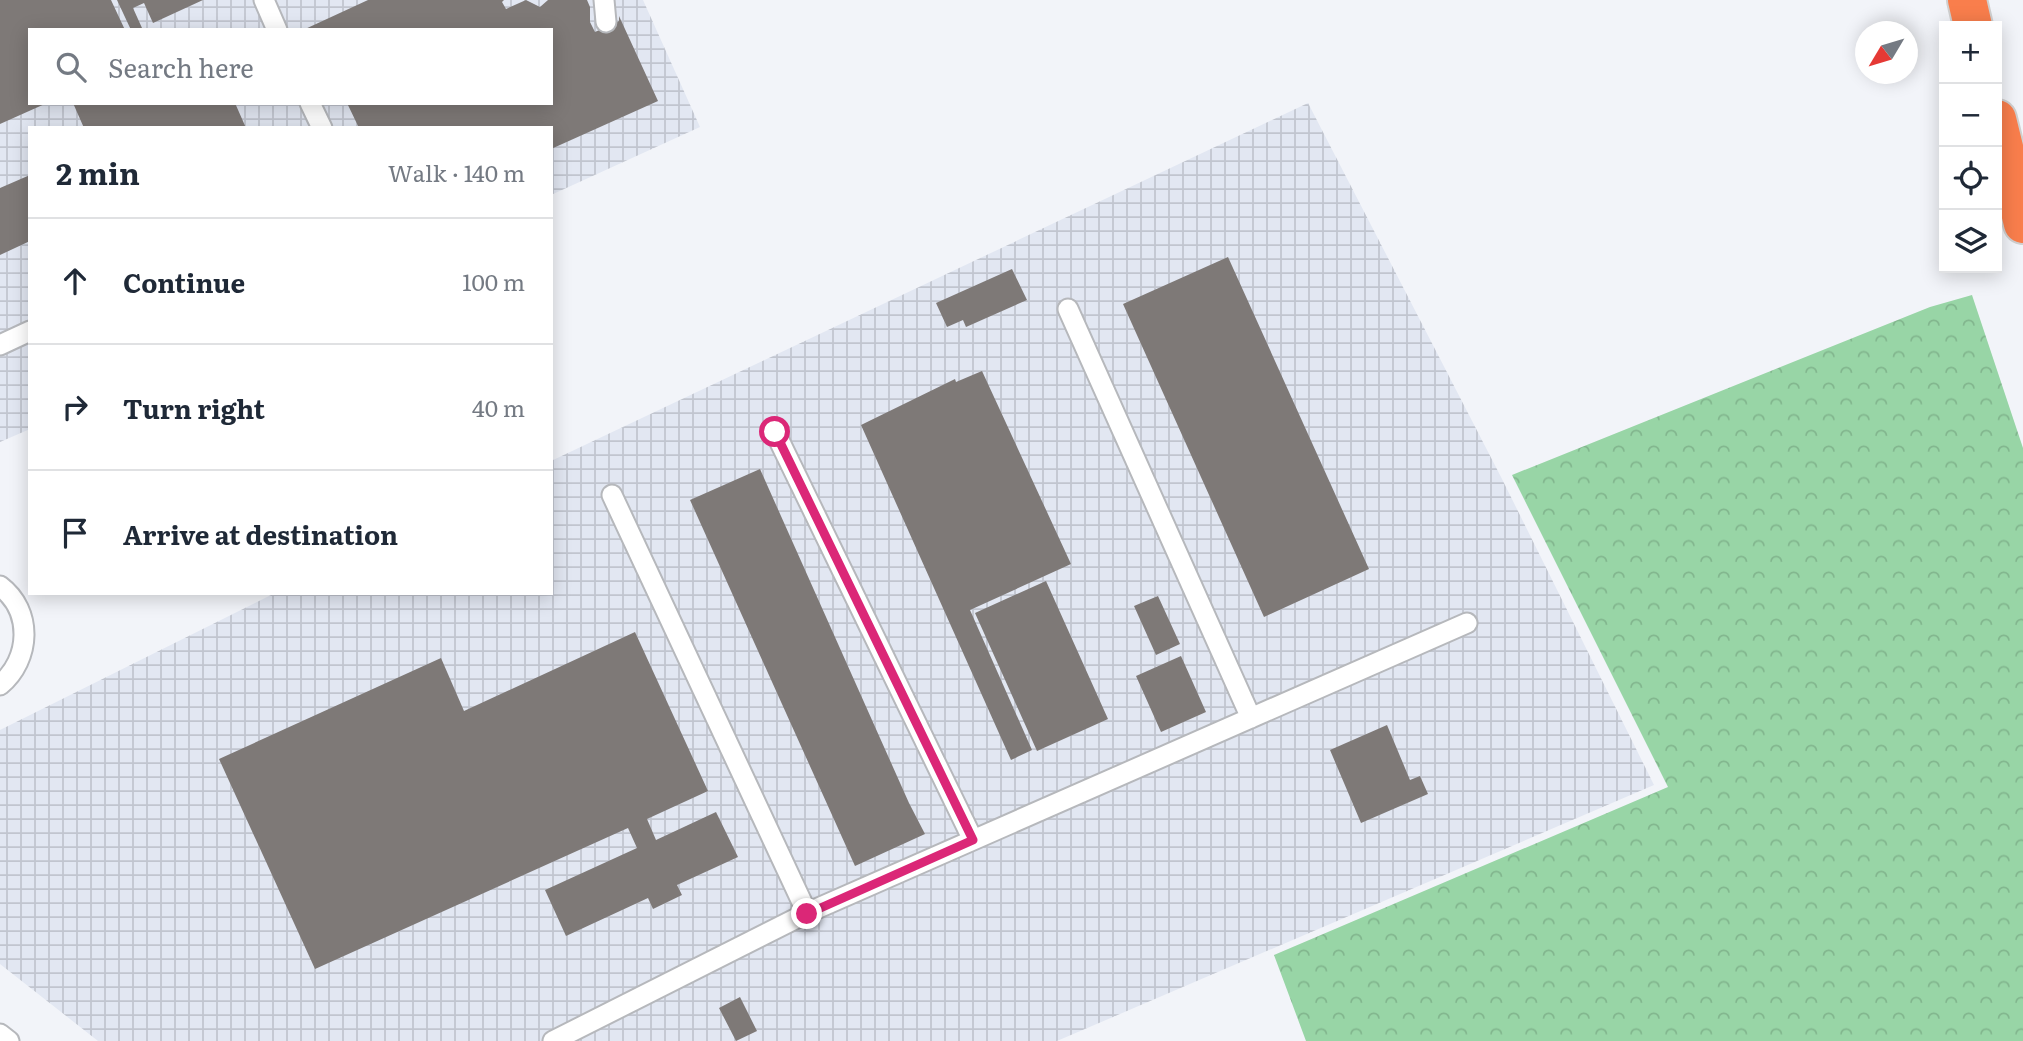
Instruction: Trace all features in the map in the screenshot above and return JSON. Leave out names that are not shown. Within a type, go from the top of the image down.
[{"type":"highway","points":[[1967,0],[1972,21]]},
{"type":"highway","points":[[2002,139],[2023,223]]},
{"type":"lane","points":[[264,0],[276,28]]},
{"type":"lane","points":[[604,0],[606,22]]},
{"type":"lane","points":[[311,105],[321,126]]},
{"type":"lane","points":[[1068,309],[1251,718]]},
{"type":"lane","points":[[0,345],[28,332]]},
{"type":"lane","points":[[775,432],[973,840]]},
{"type":"lane","points":[[612,495],[807,914]]},
{"type":"lane","points":[[0,586],[13,599],[21,613],[24,630],[24,647],[19,663],[0,685]]},
{"type":"lane","points":[[553,1041],[807,914],[1467,623]]},
{"type":"lane","points":[[0,1034],[9,1041]]},
{"type":"shaded area","points":[[0,0],[643,0],[700,127],[553,194],[553,126],[28,126],[28,430],[0,442]]},
{"type":"shaded area","points":[[1308,103],[1501,477],[1654,785],[1057,1041],[98,1041],[0,964],[0,730],[271,595],[553,595],[553,460]]},
{"type":"green space","points":[[1972,295],[2023,448],[2023,1041],[1306,1041],[1274,955],[1668,787],[1512,475],[1930,307]]},
{"type":"building","points":[[0,0],[111,0],[124,28],[28,28],[28,105],[43,105],[0,124]]},
{"type":"building","points":[[117,0],[203,0],[153,23],[144,3],[133,8],[142,28],[130,28]]},
{"type":"building","points":[[368,0],[504,0],[502,2],[506,9],[526,0],[540,7],[548,0],[587,0],[590,22],[595,32],[619,21],[619,16],[658,101],[553,148],[553,126],[358,126],[348,105],[553,105],[553,28],[307,28]]},
{"type":"building","points":[[74,105],[236,105],[245,126],[83,126]]},
{"type":"building","points":[[28,176],[28,242],[0,255],[0,188]]},
{"type":"building","points":[[1228,257],[1369,569],[1264,617],[1123,304]]},
{"type":"building","points":[[1012,269],[1027,300],[966,327],[963,320],[947,327],[936,303]]},
{"type":"building","points":[[982,371],[1071,564],[970,610],[1032,750],[1011,760],[861,425],[955,379],[956,382]]},
{"type":"building","points":[[760,469],[925,834],[855,866],[690,500]]},
{"type":"building","points":[[1046,581],[1108,719],[1037,751],[975,613]]},
{"type":"building","points":[[1158,596],[1180,644],[1156,655],[1134,606]]},
{"type":"building","points":[[635,632],[708,791],[647,819],[656,840],[716,812],[738,857],[677,885],[682,895],[653,909],[648,898],[566,936],[545,890],[637,848],[628,828],[315,969],[219,759],[441,658],[464,711]]},
{"type":"building","points":[[1181,656],[1206,712],[1161,732],[1136,676]]},
{"type":"building","points":[[1387,725],[1410,780],[1420,776],[1428,794],[1361,823],[1330,750]]},
{"type":"building","points":[[740,997],[757,1031],[736,1041],[719,1008]]},
{"type":"route","points":[[775,432],[973,840],[807,914]]}]
